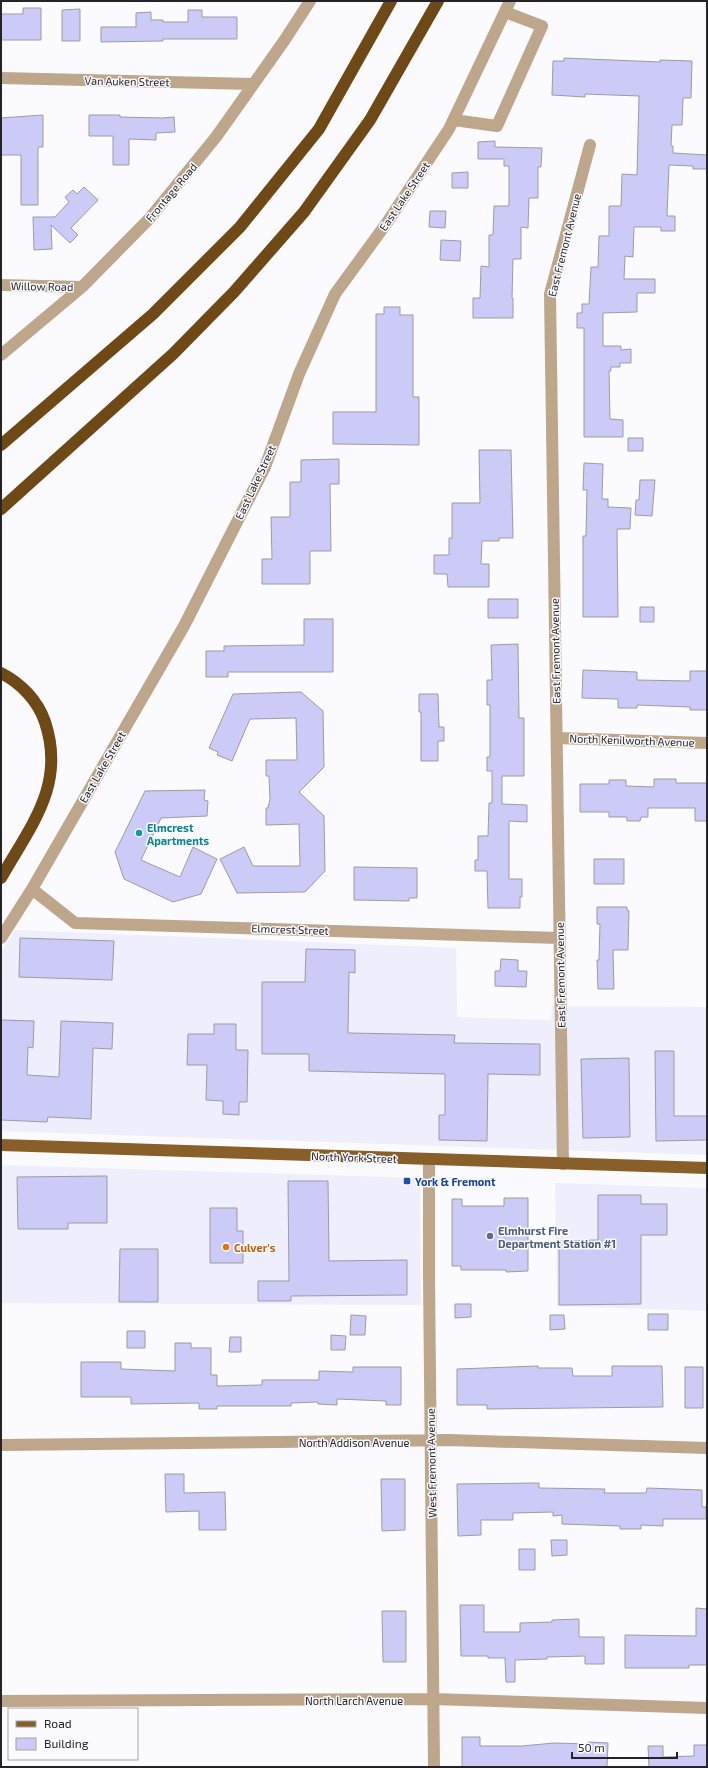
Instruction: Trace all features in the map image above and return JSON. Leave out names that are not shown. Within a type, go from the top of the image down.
[{"type":"highway","points":[[1,445],[153,314],[240,227],[319,129],[391,1]]},
{"type":"highway","points":[[1,509],[173,354],[234,292],[304,212],[370,120],[438,1]]},
{"type":"highway","points":[[1,673],[19,684],[42,714],[50,737],[52,758],[50,781],[42,805],[1,878]]},
{"type":"main road","name":"North York Street","points":[[1,1145],[707,1168]]},
{"type":"street","name":"Frontage Road","points":[[1,355],[82,287],[149,219],[216,138],[310,1]]},
{"type":"street","name":"East Lake Street","points":[[1,938],[32,889],[197,600],[265,467],[299,374],[335,294],[386,224],[449,129],[507,6]]},
{"type":"street","points":[[454,120],[496,126],[542,26],[507,6]]},
{"type":"street","name":"Van Auken Street","points":[[1,78],[252,84]]},
{"type":"street","name":"East Fremont Avenue","points":[[563,1164],[550,294],[590,144]]},
{"type":"street","name":"Willow Road","points":[[1,285],[82,287]]},
{"type":"street","name":"North Kenilworth Avenue","points":[[557,738],[707,743]]},
{"type":"street","name":"Elmcrest Street","points":[[32,889],[75,923],[560,938]]},
{"type":"street","name":"West Fremont Avenue","points":[[429,1159],[434,1767]]},
{"type":"street","name":"North Addison Avenue","points":[[1,1444],[431,1441],[707,1448]]},
{"type":"street","name":"North Larch Avenue","points":[[1,1701],[433,1699],[707,1708]]},
{"type":"shaded area","points":[[15,930],[456,948],[457,1017],[551,1020],[552,1006],[707,1007],[707,1155],[1,1131],[1,952]]},
{"type":"shaded area","points":[[1,1165],[420,1178],[421,1305],[1,1303]]},
{"type":"shaded area","points":[[555,1183],[707,1188],[707,1311],[557,1306]]},
{"type":"building","points":[[23,8],[41,8],[41,40],[1,40],[1,14],[23,14]]},
{"type":"building","points":[[80,9],[80,41],[62,41],[62,10]]},
{"type":"building","points":[[188,10],[202,10],[202,17],[237,17],[237,39],[163,39],[163,41],[101,42],[101,27],[136,27],[136,13],[151,12],[151,20],[163,20],[163,22],[188,22]]},
{"type":"building","points":[[564,58],[660,62],[660,60],[692,61],[691,98],[683,98],[682,125],[672,125],[671,146],[673,146],[673,153],[707,155],[707,169],[693,169],[693,166],[669,165],[667,216],[675,216],[675,231],[661,231],[661,227],[634,227],[633,257],[625,256],[624,279],[655,279],[655,293],[637,293],[637,312],[603,313],[603,346],[621,346],[621,350],[631,349],[631,363],[620,363],[620,367],[611,367],[611,371],[609,371],[610,419],[623,420],[623,437],[584,437],[584,328],[577,328],[577,313],[582,313],[582,304],[589,304],[591,267],[598,267],[599,236],[609,236],[609,206],[621,206],[622,174],[637,175],[639,96],[585,94],[585,97],[552,95],[553,61],[564,61]]},
{"type":"building","points":[[43,115],[43,147],[38,147],[38,205],[21,205],[21,155],[1,155],[1,118]]},
{"type":"building","points":[[89,115],[120,115],[120,117],[162,118],[174,117],[175,132],[156,133],[156,140],[129,139],[129,165],[113,165],[113,136],[89,136]]},
{"type":"building","points":[[495,141],[495,147],[542,148],[541,167],[538,167],[538,198],[529,198],[528,228],[521,227],[521,259],[513,259],[513,318],[473,318],[473,298],[480,298],[481,266],[489,267],[489,235],[493,235],[494,206],[509,206],[509,166],[504,166],[504,159],[478,159],[478,142]]},
{"type":"building","points":[[468,172],[468,188],[452,188],[452,173]]},
{"type":"building","points":[[84,187],[98,200],[71,228],[78,235],[70,243],[51,225],[52,249],[34,250],[33,217],[55,217],[69,202],[65,197],[73,190],[77,194]]},
{"type":"building","points":[[430,211],[446,211],[445,228],[429,227]]},
{"type":"building","points":[[441,240],[461,241],[460,261],[440,260]]},
{"type":"building","points":[[384,307],[400,307],[400,315],[413,315],[413,397],[419,397],[419,445],[333,444],[333,412],[376,412],[376,314],[384,314]]},
{"type":"building","points":[[628,438],[643,438],[643,451],[628,451]]},
{"type":"building","points":[[479,450],[511,450],[513,538],[499,538],[499,541],[482,541],[481,564],[489,564],[489,587],[448,587],[447,574],[434,574],[434,555],[449,555],[449,538],[452,538],[452,503],[480,503]]},
{"type":"building","points":[[339,459],[339,484],[330,484],[331,551],[310,551],[310,584],[262,584],[262,559],[272,559],[271,517],[290,517],[290,482],[301,482],[301,460]]},
{"type":"building","points":[[584,463],[603,464],[602,499],[608,499],[608,507],[631,508],[630,529],[617,529],[618,617],[583,617],[583,536],[586,536],[587,490],[583,490]]},
{"type":"building","points":[[640,480],[655,480],[652,516],[635,515],[636,500],[639,500]]},
{"type":"building","points":[[488,599],[518,599],[518,618],[488,618]]},
{"type":"building","points":[[640,607],[654,607],[654,622],[640,622]]},
{"type":"building","points":[[304,619],[333,619],[333,672],[228,672],[228,677],[206,677],[206,651],[224,651],[224,646],[304,645]]},
{"type":"building","points":[[518,644],[519,718],[524,718],[524,776],[502,776],[502,804],[527,805],[527,822],[509,821],[509,879],[522,879],[522,897],[520,897],[520,908],[488,908],[487,871],[475,871],[475,860],[478,860],[478,836],[488,836],[489,803],[492,803],[492,771],[487,771],[487,757],[490,757],[490,705],[487,705],[487,680],[492,680],[491,645]]},
{"type":"building","points":[[583,670],[637,672],[637,680],[690,681],[690,671],[707,671],[707,710],[690,710],[690,707],[637,705],[637,708],[618,708],[618,699],[582,698]]},
{"type":"building","points":[[301,692],[323,711],[324,767],[299,792],[324,816],[325,871],[305,892],[237,893],[220,859],[244,847],[253,866],[300,866],[299,824],[266,825],[266,808],[268,808],[270,799],[269,776],[266,776],[266,760],[297,760],[296,718],[250,719],[232,761],[217,755],[218,752],[209,748],[233,694]]},
{"type":"building","points":[[419,694],[438,694],[439,727],[444,727],[444,741],[438,741],[438,761],[421,761],[421,712],[419,712]]},
{"type":"building","points":[[654,779],[676,779],[676,783],[707,783],[707,821],[695,821],[695,808],[648,808],[648,817],[641,817],[640,821],[627,821],[627,817],[609,817],[609,812],[580,812],[580,784],[609,784],[609,780],[626,780],[626,786],[654,787]]},
{"type":"building","name":"Elmcrest Apartments","points":[[205,790],[204,800],[208,801],[207,816],[161,818],[141,860],[180,877],[193,847],[217,859],[201,894],[173,902],[124,879],[115,852],[145,791]]},
{"type":"building","points":[[594,859],[624,859],[624,884],[594,884]]},
{"type":"building","points":[[354,867],[417,868],[417,898],[409,898],[409,901],[354,900]]},
{"type":"building","points":[[597,907],[627,907],[627,910],[629,911],[628,950],[613,950],[614,989],[598,989],[597,960],[599,960],[600,924],[597,924]]},
{"type":"building","points":[[20,938],[114,941],[112,980],[19,977]]},
{"type":"building","points":[[306,949],[355,950],[355,973],[349,972],[348,1033],[455,1035],[454,1043],[540,1044],[540,1075],[488,1074],[487,1141],[439,1140],[439,1115],[445,1115],[445,1074],[309,1071],[309,1054],[262,1054],[262,982],[305,982]]},
{"type":"building","points":[[501,959],[518,960],[518,971],[527,971],[526,987],[495,986],[495,971],[500,971]]},
{"type":"building","points":[[1,1020],[34,1021],[33,1048],[28,1047],[27,1075],[59,1077],[61,1021],[113,1023],[112,1049],[93,1048],[91,1119],[48,1117],[47,1122],[1,1120]]},
{"type":"building","points":[[214,1024],[236,1024],[236,1050],[248,1050],[247,1102],[239,1102],[239,1115],[223,1114],[223,1101],[206,1100],[207,1065],[187,1065],[188,1034],[214,1034]]},
{"type":"building","points":[[655,1051],[674,1051],[674,1116],[707,1116],[707,1140],[656,1141]]},
{"type":"building","points":[[629,1058],[630,1137],[583,1138],[581,1059]]},
{"type":"building","points":[[107,1176],[107,1223],[68,1223],[68,1229],[18,1229],[17,1177]]},
{"type":"building","points":[[288,1181],[328,1181],[329,1261],[407,1260],[407,1295],[291,1296],[291,1301],[258,1301],[258,1281],[289,1281]]},
{"type":"building","points":[[598,1195],[641,1195],[641,1204],[667,1204],[667,1235],[641,1235],[641,1304],[559,1305],[559,1241],[598,1240]]},
{"type":"building","name":"Elmhurst Fire Department Station #1","points":[[504,1198],[528,1198],[528,1271],[506,1272],[506,1270],[461,1270],[461,1266],[452,1266],[452,1199],[462,1199],[462,1206],[504,1206]]},
{"type":"building","name":"Culver's","points":[[210,1208],[237,1208],[237,1231],[243,1231],[243,1263],[210,1263]]},
{"type":"building","points":[[120,1249],[158,1249],[158,1302],[119,1302]]},
{"type":"building","points":[[455,1304],[471,1304],[471,1317],[455,1318]]},
{"type":"building","points":[[648,1314],[668,1314],[668,1330],[648,1330]]},
{"type":"building","points":[[351,1315],[366,1316],[365,1335],[350,1335]]},
{"type":"building","points":[[550,1315],[564,1315],[565,1329],[550,1330]]},
{"type":"building","points":[[127,1331],[145,1331],[145,1348],[127,1348]]},
{"type":"building","points":[[331,1335],[346,1336],[345,1350],[331,1350]]},
{"type":"building","points":[[230,1337],[241,1337],[241,1352],[229,1352]]},
{"type":"building","points":[[175,1343],[191,1343],[191,1348],[211,1348],[211,1375],[217,1375],[217,1386],[262,1385],[262,1380],[319,1380],[319,1371],[353,1372],[353,1367],[401,1367],[401,1405],[386,1405],[386,1401],[337,1399],[337,1405],[318,1404],[318,1402],[291,1403],[291,1406],[217,1406],[217,1409],[199,1409],[199,1403],[131,1404],[131,1397],[81,1397],[81,1362],[121,1362],[121,1369],[175,1371]]},
{"type":"building","points":[[538,1366],[538,1368],[572,1368],[573,1376],[612,1376],[612,1366],[662,1366],[663,1407],[487,1409],[487,1405],[457,1405],[457,1369]]},
{"type":"building","points":[[685,1367],[703,1367],[703,1408],[685,1408]]},
{"type":"building","points":[[165,1474],[184,1474],[184,1493],[225,1492],[226,1530],[199,1530],[199,1511],[166,1512]]},
{"type":"building","points":[[381,1479],[405,1479],[405,1530],[382,1531]]},
{"type":"building","points":[[539,1483],[539,1488],[605,1489],[604,1493],[646,1493],[647,1488],[702,1490],[702,1507],[706,1507],[706,1519],[663,1519],[663,1526],[641,1525],[641,1529],[620,1529],[620,1526],[562,1524],[562,1515],[553,1516],[553,1512],[513,1513],[513,1520],[481,1520],[481,1535],[458,1536],[457,1484]]},
{"type":"building","points":[[551,1540],[567,1540],[567,1555],[552,1556]]},
{"type":"building","points":[[519,1549],[535,1549],[535,1570],[519,1570]]},
{"type":"building","points":[[460,1605],[484,1605],[484,1632],[520,1632],[520,1623],[579,1619],[579,1637],[604,1637],[604,1664],[585,1664],[585,1656],[515,1660],[515,1682],[506,1682],[505,1658],[488,1658],[488,1656],[461,1656]]},
{"type":"building","points":[[696,1608],[707,1609],[707,1665],[689,1665],[689,1668],[625,1668],[625,1635],[696,1636]]},
{"type":"building","points":[[382,1611],[406,1611],[406,1662],[383,1662]]},
{"type":"building","points":[[462,1737],[480,1737],[480,1746],[522,1746],[554,1743],[588,1744],[588,1742],[608,1743],[607,1767],[462,1767]]},
{"type":"building","points":[[694,1745],[707,1745],[707,1767],[649,1767],[648,1746],[663,1746],[663,1757],[694,1756]]},
{"type":"place","name":"Elmcrest Apartments","points":[[139,833]]},
{"type":"place","name":"York & Fremont","points":[[407,1181]]},
{"type":"place","name":"Elmhurst Fire Department Station #1","points":[[490,1236]]},
{"type":"place","name":"Culver's","points":[[226,1247]]}]
